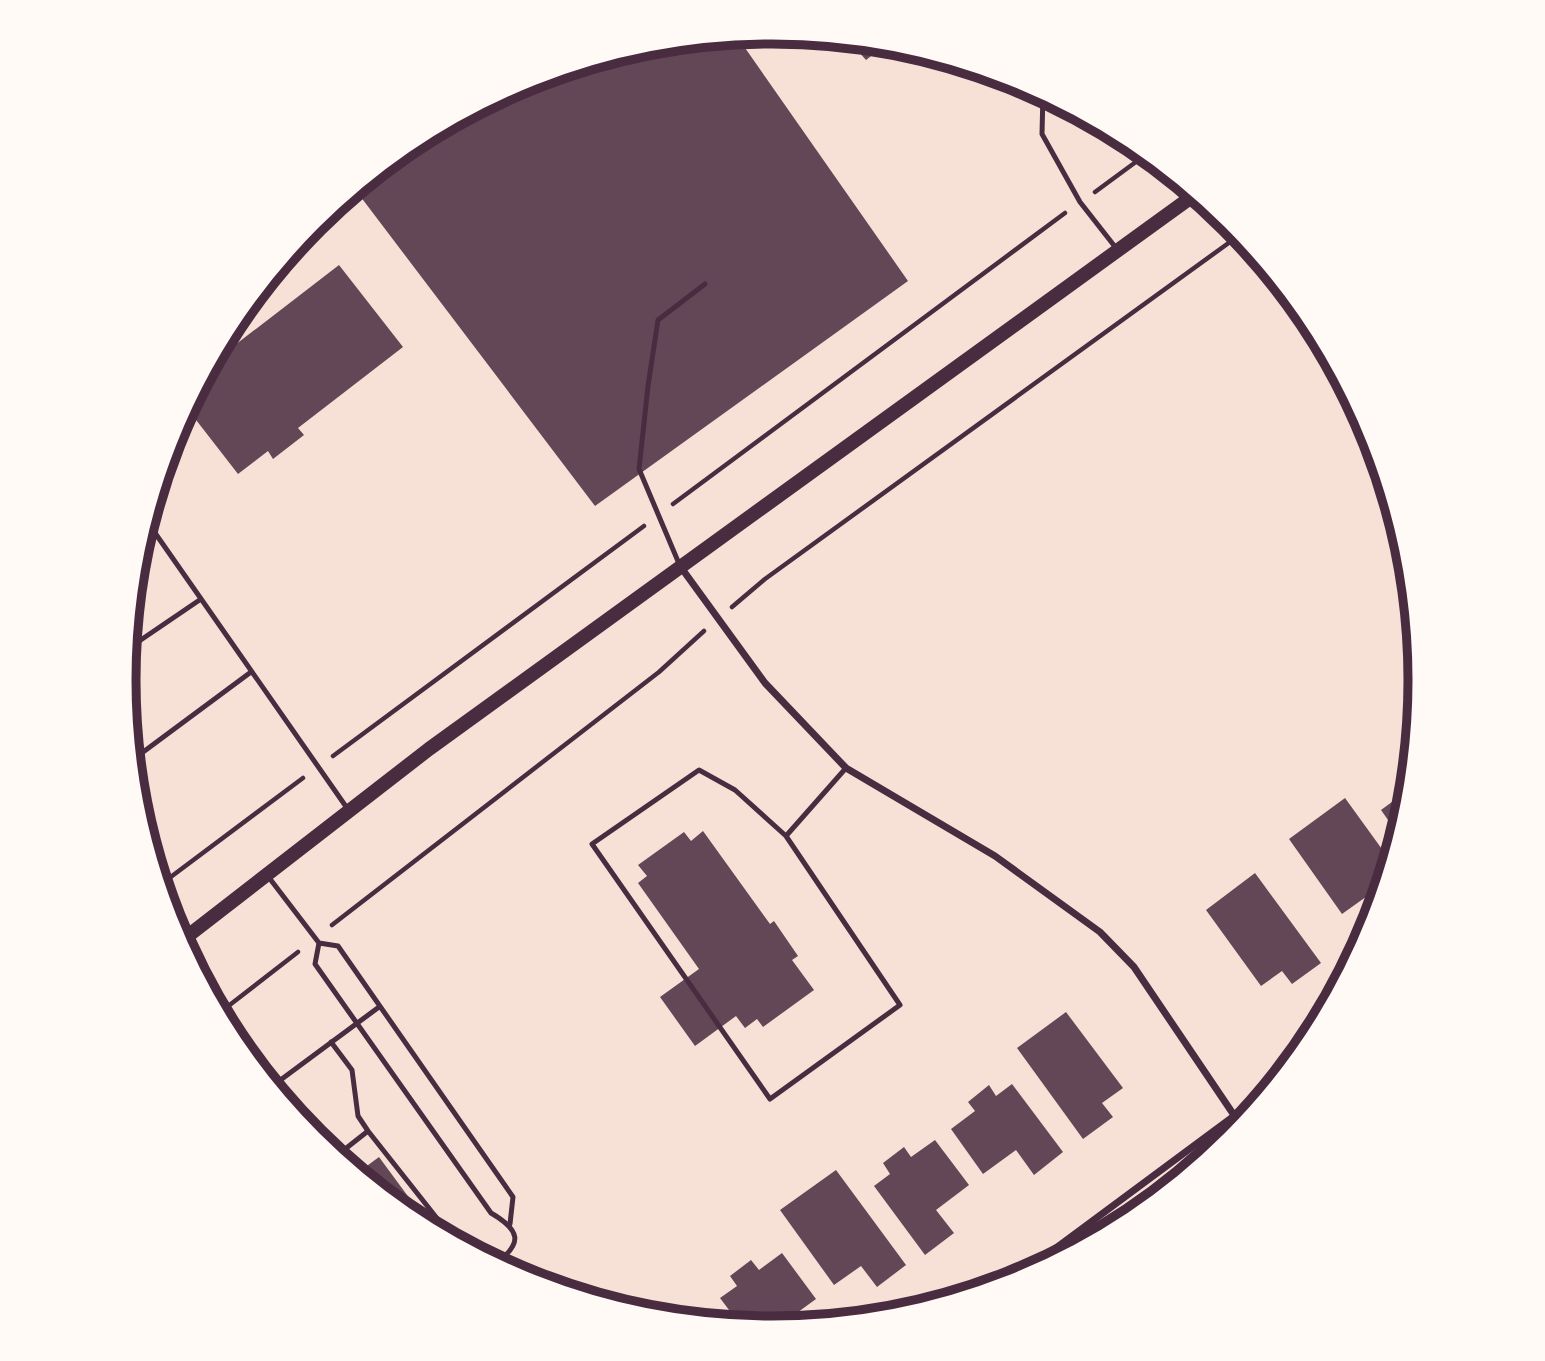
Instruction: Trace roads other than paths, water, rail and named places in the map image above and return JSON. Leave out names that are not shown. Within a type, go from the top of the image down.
[{"type":"main road","points":[[189,935],[429,749],[1188,199]]},
{"type":"street","points":[[680,566],[765,683],[846,768],[995,856],[1100,932],[1134,967],[1234,1116]]},
{"type":"street","points":[[1045,1256],[1242,1110]]},
{"type":"lane","points":[[1043,104],[1042,134],[1080,202],[1118,250]]},
{"type":"lane","points":[[680,566],[639,469],[658,320],[705,284]]},
{"type":"lane","points":[[154,531],[349,811]]},
{"type":"lane","points":[[137,643],[201,599]]},
{"type":"lane","points":[[140,754],[251,672]]},
{"type":"lane","points":[[786,836],[846,768]]},
{"type":"lane","points":[[699,770],[735,790],[786,836],[900,1005],[770,1099],[592,844],[699,770]]},
{"type":"lane","points":[[267,875],[318,943],[338,946],[513,1197],[510,1224],[514,1244],[504,1258]]},
{"type":"lane","points":[[318,943],[315,964],[491,1213],[510,1224]]},
{"type":"lane","points":[[278,1081],[379,1007]]},
{"type":"lane","points":[[331,1042],[352,1070],[358,1116],[442,1224]]},
{"type":"lane","points":[[343,1150],[368,1131]]}]
